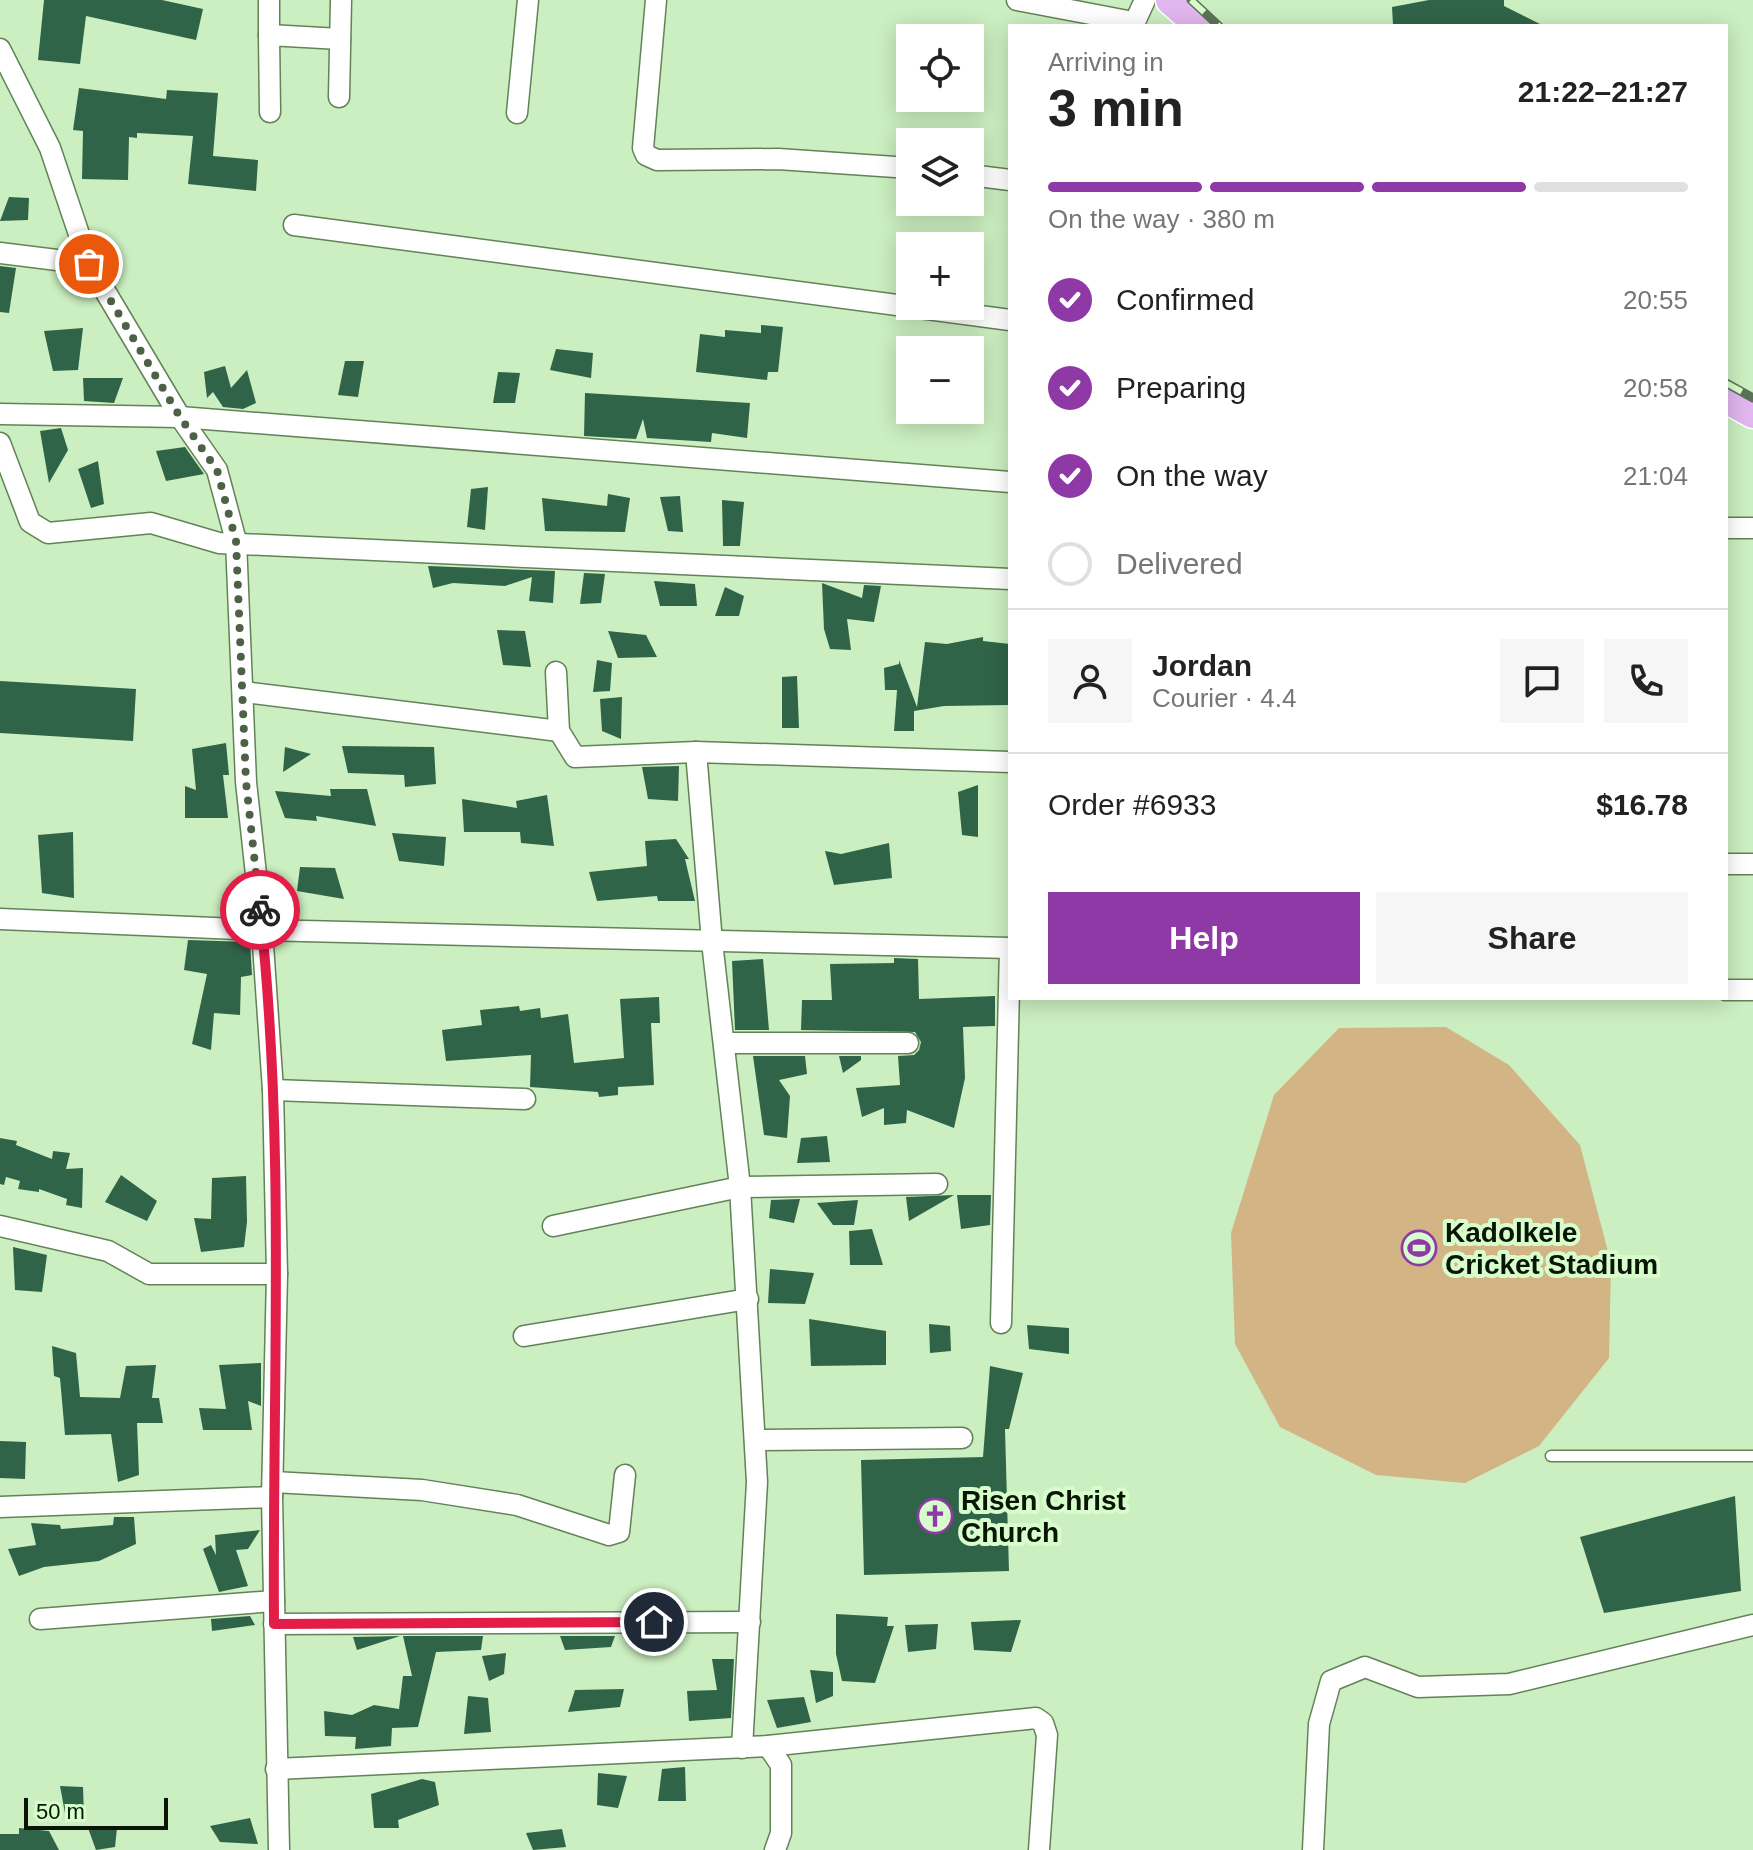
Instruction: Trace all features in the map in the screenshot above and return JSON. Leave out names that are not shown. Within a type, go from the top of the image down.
[{"type":"main road","points":[[1171,0],[1199,24]]},
{"type":"main road","points":[[1728,399],[1753,413]]},
{"type":"street","points":[[269,0],[270,112]]},
{"type":"street","points":[[339,97],[341,0]]},
{"type":"street","points":[[517,113],[528,0]]},
{"type":"street","points":[[656,0],[643,148],[646,155],[657,160],[778,159],[896,167]]},
{"type":"street","points":[[1017,0],[1133,24],[1145,0]]},
{"type":"street","points":[[269,35],[340,39]]},
{"type":"street","points":[[1,53],[50,148],[89,264],[180,417],[217,470],[236,541],[246,782],[262,930],[273,1090],[277,1274],[272,1490],[279,1850]]},
{"type":"street","points":[[984,177],[1008,180]]},
{"type":"street","points":[[294,225],[1008,320]]},
{"type":"street","points":[[0,253],[89,264]]},
{"type":"street","points":[[0,414],[180,417],[1008,482]]},
{"type":"street","points":[[0,443],[30,522],[48,533],[151,523],[219,543],[236,541],[1008,579]]},
{"type":"street","points":[[1728,528],[1753,528]]},
{"type":"street","points":[[556,672],[559,731],[575,757],[696,752],[1008,762]]},
{"type":"street","points":[[244,692],[559,731]]},
{"type":"street","points":[[696,752],[712,942],[740,1187],[757,1482],[742,1748]]},
{"type":"street","points":[[1728,864],[1753,864]]},
{"type":"street","points":[[0,919],[262,930],[1008,948]]},
{"type":"street","points":[[1728,990],[1753,990]]},
{"type":"street","points":[[1001,1323],[1009,1000]]},
{"type":"street","points":[[725,1043],[908,1043]]},
{"type":"street","points":[[273,1090],[525,1099]]},
{"type":"street","points":[[553,1226],[740,1187],[937,1184]]},
{"type":"street","points":[[0,1226],[108,1251],[149,1274],[277,1274]]},
{"type":"street","points":[[524,1336],[748,1299]]},
{"type":"street","points":[[755,1440],[962,1438]]},
{"type":"street","points":[[0,1507],[272,1490],[422,1490],[517,1505],[609,1535],[619,1532],[622,1523],[625,1475]]},
{"type":"street","points":[[40,1619],[274,1601]]},
{"type":"street","points":[[274,1624],[750,1622]]},
{"type":"street","points":[[1313,1850],[1319,1724],[1331,1681],[1365,1667],[1418,1687],[1509,1684],[1753,1625]]},
{"type":"street","points":[[276,1769],[742,1748],[1036,1718],[1043,1723],[1047,1735],[1039,1850]]},
{"type":"street","points":[[768,1746],[781,1765],[781,1833],[775,1850]]},
{"type":"lane","points":[[1551,1456],[1753,1456]]},
{"type":"shaded area","name":"Kadolkele Cricket Stadium","points":[[1446,1027],[1509,1065],[1580,1145],[1611,1263],[1609,1358],[1539,1446],[1465,1483],[1376,1475],[1280,1427],[1235,1344],[1231,1233],[1274,1095],[1339,1028]]},
{"type":"building","points":[[44,0],[162,0],[203,9],[196,40],[86,16],[80,64],[38,60]]},
{"type":"building","points":[[1429,0],[1504,0],[1504,6],[1540,24],[1393,24],[1392,7]]},
{"type":"building","points":[[79,88],[166,99],[167,90],[218,93],[213,156],[258,160],[256,191],[188,184],[193,136],[137,133],[137,138],[129,137],[128,180],[82,179],[83,131],[73,130]]},
{"type":"building","points":[[9,197],[29,198],[28,220],[0,221]]},
{"type":"building","points":[[0,266],[16,268],[9,313],[0,312]]},
{"type":"building","points":[[761,325],[783,327],[778,372],[768,372],[767,380],[696,372],[700,334],[725,337],[725,330],[761,333]]},
{"type":"building","points":[[83,328],[78,370],[53,371],[44,331]]},
{"type":"building","points":[[556,349],[593,353],[591,378],[550,370]]},
{"type":"building","points":[[345,361],[364,361],[358,397],[338,395]]},
{"type":"building","points":[[225,366],[231,388],[247,370],[256,403],[243,409],[223,407],[213,392],[207,398],[204,372]]},
{"type":"building","points":[[498,372],[520,373],[515,403],[493,403]]},
{"type":"building","points":[[83,378],[123,378],[114,403],[84,401]]},
{"type":"building","points":[[585,393],[750,403],[747,438],[712,433],[711,442],[647,438],[643,419],[636,439],[584,436]]},
{"type":"building","points":[[61,428],[68,450],[49,483],[40,431]]},
{"type":"building","points":[[185,447],[204,474],[166,481],[156,451]]},
{"type":"building","points":[[98,461],[104,504],[91,508],[78,469]]},
{"type":"building","points":[[488,487],[485,530],[467,527],[471,489]]},
{"type":"building","points":[[608,494],[630,498],[625,532],[545,531],[542,498],[607,506]]},
{"type":"building","points":[[680,496],[683,532],[668,531],[660,497]]},
{"type":"building","points":[[722,500],[744,502],[740,546],[723,546]]},
{"type":"building","points":[[428,566],[555,571],[553,603],[529,601],[532,577],[505,586],[453,583],[433,588]]},
{"type":"building","points":[[584,573],[605,574],[601,603],[580,604]]},
{"type":"building","points":[[654,581],[695,584],[697,606],[660,606]]},
{"type":"building","points":[[822,583],[862,598],[864,585],[881,586],[874,622],[847,619],[851,650],[830,649],[824,629]]},
{"type":"building","points":[[725,587],[744,596],[739,616],[715,616]]},
{"type":"building","points":[[497,630],[525,631],[531,667],[503,665]]},
{"type":"building","points":[[608,631],[646,635],[657,657],[618,658]]},
{"type":"building","points":[[983,637],[983,641],[1008,644],[1008,705],[944,706],[914,711],[914,731],[894,731],[897,690],[885,690],[884,668],[899,664],[899,660],[917,707],[925,642],[947,644]]},
{"type":"building","points":[[597,660],[612,663],[610,691],[593,692]]},
{"type":"building","points":[[797,676],[799,728],[782,728],[782,677]]},
{"type":"building","points":[[0,681],[136,689],[133,741],[0,733]]},
{"type":"building","points":[[622,697],[621,739],[602,731],[600,699]]},
{"type":"building","points":[[226,743],[229,775],[223,775],[228,818],[185,818],[185,786],[196,790],[192,749]]},
{"type":"building","points":[[342,746],[434,747],[436,784],[405,787],[404,775],[348,773]]},
{"type":"building","points":[[285,747],[311,754],[283,772]]},
{"type":"building","points":[[679,766],[678,801],[648,799],[642,767]]},
{"type":"building","points":[[978,785],[978,837],[962,835],[958,792]]},
{"type":"building","points":[[330,789],[367,789],[376,826],[316,816],[317,821],[285,818],[275,791],[331,796]]},
{"type":"building","points":[[547,795],[554,846],[521,843],[520,832],[464,832],[462,799],[517,808],[516,801]]},
{"type":"building","points":[[73,832],[74,898],[42,893],[38,835]]},
{"type":"building","points":[[392,833],[446,837],[444,866],[399,861]]},
{"type":"building","points":[[676,839],[689,859],[685,859],[695,901],[658,901],[657,896],[597,901],[589,872],[647,866],[645,841]]},
{"type":"building","points":[[889,843],[892,878],[834,885],[825,851],[841,854]]},
{"type":"building","points":[[300,867],[335,868],[344,899],[297,891]]},
{"type":"building","points":[[188,940],[250,942],[252,975],[241,977],[240,1015],[214,1013],[211,1050],[192,1044],[207,974],[184,970]]},
{"type":"building","points":[[894,958],[918,959],[919,999],[995,996],[995,1026],[963,1027],[965,1078],[954,1128],[907,1110],[906,1123],[884,1125],[884,1108],[862,1117],[856,1088],[900,1085],[898,1056],[914,1055],[919,1050],[921,1042],[915,1032],[801,1030],[802,1000],[832,1000],[830,964],[894,963]]},
{"type":"building","points":[[763,959],[769,1030],[735,1030],[732,961]]},
{"type":"building","points":[[659,997],[660,1023],[651,1023],[654,1085],[618,1087],[618,1095],[599,1097],[598,1092],[530,1087],[531,1055],[446,1061],[442,1030],[482,1025],[480,1010],[519,1006],[520,1011],[540,1008],[541,1018],[568,1014],[574,1063],[624,1058],[620,999]]},
{"type":"building","points":[[753,1056],[805,1056],[807,1074],[779,1080],[790,1096],[787,1138],[764,1135]]},
{"type":"building","points":[[839,1056],[861,1056],[861,1060],[843,1073]]},
{"type":"building","points":[[827,1136],[830,1162],[797,1163],[801,1138]]},
{"type":"building","points":[[0,1138],[17,1141],[16,1145],[52,1159],[53,1151],[70,1153],[66,1169],[83,1168],[82,1208],[66,1205],[67,1199],[39,1189],[39,1192],[18,1189],[20,1181],[6,1177],[4,1185],[0,1184]]},
{"type":"building","points":[[121,1175],[157,1201],[147,1221],[105,1202]]},
{"type":"building","points":[[246,1176],[244,1247],[201,1252],[194,1218],[211,1219],[212,1178]]},
{"type":"building","points":[[954,1195],[909,1221],[906,1197]]},
{"type":"building","points":[[957,1195],[991,1195],[990,1225],[961,1229]]},
{"type":"building","points":[[800,1199],[794,1223],[769,1218],[771,1200]]},
{"type":"building","points":[[858,1200],[854,1225],[833,1225],[817,1203]]},
{"type":"building","points":[[872,1229],[883,1265],[850,1265],[849,1231]]},
{"type":"building","points":[[13,1247],[47,1255],[42,1292],[15,1290]]},
{"type":"building","points":[[770,1269],[814,1273],[805,1304],[768,1303]]},
{"type":"building","points":[[809,1319],[886,1331],[886,1365],[811,1366]]},
{"type":"building","points":[[929,1324],[950,1326],[951,1351],[930,1353]]},
{"type":"building","points":[[1027,1325],[1069,1328],[1069,1354],[1029,1349]]},
{"type":"building","points":[[52,1346],[76,1353],[80,1397],[120,1398],[126,1366],[156,1365],[152,1398],[159,1398],[163,1423],[137,1423],[139,1475],[118,1482],[111,1434],[65,1435],[60,1378],[54,1376]]},
{"type":"building","points":[[261,1363],[261,1406],[248,1401],[252,1430],[203,1430],[199,1408],[226,1409],[219,1365]]},
{"type":"building","name":"Risen Christ Church","points":[[990,1366],[1023,1373],[1009,1429],[1005,1429],[1009,1571],[864,1575],[861,1460],[983,1457]]},
{"type":"building","points":[[0,1441],[26,1442],[25,1479],[0,1478]]},
{"type":"building","points":[[1735,1496],[1741,1591],[1604,1613],[1580,1537]]},
{"type":"building","points":[[114,1517],[134,1517],[136,1544],[99,1561],[44,1567],[19,1576],[8,1549],[36,1545],[31,1523],[60,1525],[61,1529],[113,1525]]},
{"type":"building","points":[[260,1530],[248,1549],[236,1550],[248,1586],[219,1592],[203,1549],[211,1545],[216,1555],[215,1535]]},
{"type":"building","points":[[836,1614],[888,1617],[887,1626],[894,1626],[875,1683],[842,1681],[836,1654]]},
{"type":"building","points":[[250,1616],[255,1625],[212,1631],[211,1619]]},
{"type":"building","points":[[1021,1620],[1011,1652],[974,1650],[971,1622]]},
{"type":"building","points":[[938,1624],[936,1649],[908,1652],[905,1625]]},
{"type":"building","points":[[400,1636],[357,1650],[353,1637]]},
{"type":"building","points":[[403,1636],[483,1636],[481,1650],[436,1652],[418,1727],[392,1728],[391,1746],[355,1749],[356,1737],[325,1736],[324,1711],[352,1715],[374,1705],[399,1709],[403,1676],[412,1676]]},
{"type":"building","points":[[560,1636],[615,1636],[611,1647],[565,1650]]},
{"type":"building","points":[[506,1653],[504,1674],[489,1681],[482,1656]]},
{"type":"building","points":[[712,1659],[734,1659],[731,1718],[689,1721],[687,1691],[717,1690]]},
{"type":"building","points":[[810,1670],[833,1672],[833,1696],[816,1703]]},
{"type":"building","points":[[624,1689],[620,1707],[568,1712],[575,1690]]},
{"type":"building","points":[[468,1696],[488,1698],[491,1732],[464,1734]]},
{"type":"building","points":[[804,1697],[811,1722],[777,1728],[767,1700]]},
{"type":"building","points":[[685,1767],[686,1801],[658,1801],[662,1769]]},
{"type":"building","points":[[598,1773],[627,1776],[618,1808],[597,1805]]},
{"type":"building","points":[[422,1779],[435,1782],[439,1805],[398,1820],[399,1828],[374,1828],[371,1794]]},
{"type":"building","points":[[60,1786],[83,1787],[84,1815],[65,1813]]},
{"type":"building","points":[[250,1818],[258,1844],[220,1842],[210,1826]]},
{"type":"building","points":[[19,1828],[49,1831],[59,1850],[0,1850],[0,1834],[19,1834]]},
{"type":"building","points":[[88,1828],[117,1828],[115,1847],[96,1850]]},
{"type":"building","points":[[562,1829],[566,1847],[533,1850],[526,1833]]},
{"type":"railway","points":[[1191,0],[1217,24]]},
{"type":"railway","points":[[1728,384],[1753,398]]},
{"type":"way so far","points":[[89,264],[180,417],[217,470],[236,541],[246,782],[260,910]]},
{"type":"place","name":"Kadolkele Cricket Stadium","points":[[1419,1248]]},
{"type":"place","name":"Risen Christ Church","points":[[935,1516]]},
{"type":"route","points":[[260,910],[273,1090],[277,1274],[272,1497],[274,1624],[654,1622]]}]
